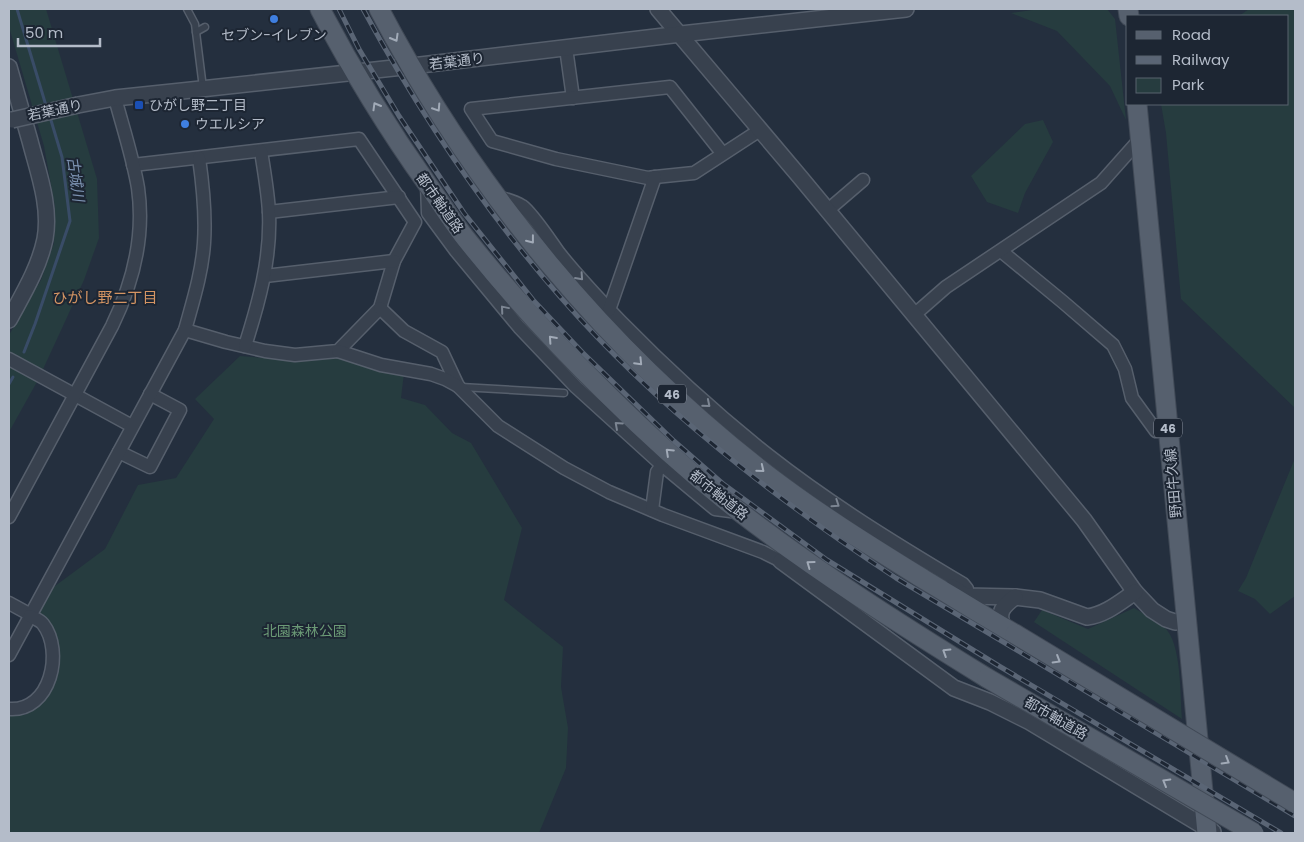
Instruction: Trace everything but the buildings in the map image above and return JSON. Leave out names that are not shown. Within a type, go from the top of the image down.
[{"type":"main road","name":"都市軸道路","points":[[320,9],[379,112],[465,239],[562,350],[624,411],[680,462],[740,512],[820,572],[878,610],[987,678],[1254,833]]},
{"type":"main road","name":"46","points":[[379,9],[445,121],[497,197],[590,312],[670,392],[707,425],[770,477],[867,545],[965,600],[1009,631],[1295,803]]},
{"type":"main road","name":"野田牛久線","points":[[1137,105],[1187,621],[1210,832]]},
{"type":"street","points":[[658,9],[828,210],[1084,520],[1135,592],[1152,610],[1166,619],[1174,622],[1187,621]]},
{"type":"street","name":"若葉通り","points":[[10,120],[114,98],[906,9]]},
{"type":"street","points":[[566,48],[573,98]]},
{"type":"street","points":[[9,67],[40,176],[46,218],[45,237],[40,257],[9,320]]},
{"type":"street","points":[[723,154],[670,87],[471,109],[492,141],[556,159],[648,178],[694,173],[760,130]]},
{"type":"street","points":[[9,517],[120,311],[133,276],[140,232],[140,206],[133,165],[114,98]]},
{"type":"street","points":[[914,315],[946,286],[1101,183],[1140,138]]},
{"type":"street","points":[[133,165],[359,139],[415,222],[394,262],[380,308],[338,351]]},
{"type":"street","points":[[245,346],[265,276],[268,252],[269,212],[261,151]]},
{"type":"street","points":[[9,655],[185,330],[201,271],[204,244],[204,193],[199,158]]},
{"type":"street","points":[[609,310],[655,177]]},
{"type":"street","points":[[828,210],[863,180]]},
{"type":"street","points":[[427,184],[428,213],[456,251],[518,327],[576,387],[662,465],[716,509],[740,512]]},
{"type":"street","points":[[497,197],[524,207],[564,258],[609,310],[649,351],[701,399],[768,455],[821,494],[963,584],[967,589],[965,600],[1015,597],[1040,600],[1087,617],[1108,611],[1135,592]]},
{"type":"street","points":[[269,212],[399,198]]},
{"type":"street","points":[[1001,251],[1112,345],[1126,368],[1132,398],[1156,431],[1168,431]]},
{"type":"street","points":[[265,276],[394,262]]},
{"type":"street","points":[[380,308],[404,331],[442,352],[459,387]]},
{"type":"street","points":[[185,330],[265,351],[295,355],[338,351],[381,365],[445,378],[459,387],[488,416],[515,437],[564,468],[601,488],[652,510],[764,552],[781,562],[954,688],[990,702],[1030,722],[1210,832]]},
{"type":"street","points":[[9,359],[132,426]]},
{"type":"street","points":[[119,452],[150,467],[180,410],[150,394]]},
{"type":"street","points":[[652,510],[657,472],[662,465]]},
{"type":"street","points":[[866,524],[867,545]]},
{"type":"street","points":[[1009,631],[1000,619],[1006,604],[1015,597]]},
{"type":"street","points":[[9,603],[42,622],[48,633],[52,651],[50,676],[39,698],[22,709],[9,709]]},
{"type":"lane","points":[[187,9],[195,24],[203,88]]},
{"type":"lane","points":[[196,32],[205,27]]},
{"type":"lane","points":[[459,387],[564,392]]},
{"type":"green space","points":[[9,9],[46,9],[97,179],[99,238],[84,280],[38,380],[9,432],[9,335],[41,280],[54,243],[55,207],[44,146],[9,27]]},
{"type":"green space","points":[[1040,9],[1107,9],[1115,19],[1126,120],[1110,86],[1057,31],[1011,13]]},
{"type":"green space","points":[[1249,9],[1295,9],[1295,408],[1181,299],[1166,133],[1161,105],[1289,105],[1289,15],[1240,15]]},
{"type":"green space","points":[[1043,120],[1053,142],[1025,193],[1018,213],[987,202],[971,176],[1025,124]]},
{"type":"green space","name":"北園森林公園","points":[[240,356],[264,358],[342,357],[404,373],[401,398],[425,405],[452,433],[471,443],[522,528],[504,600],[563,647],[561,687],[568,728],[566,768],[539,833],[9,833],[9,714],[25,715],[42,704],[56,677],[58,656],[48,619],[39,614],[51,589],[105,549],[138,485],[176,478],[214,419],[195,399]]},
{"type":"green space","points":[[1295,458],[1295,596],[1270,614],[1255,599],[1238,591],[1246,578]]},
{"type":"green space","points":[[1134,608],[1161,624],[1170,634],[1179,670],[1182,719],[1034,622],[1042,610],[1088,629]]},
{"type":"waterway","name":"古城川","points":[[17,9],[47,109]]},
{"type":"waterway","name":"古城川","points":[[24,352],[70,221],[62,157],[50,117]]},
{"type":"waterway","name":"古城川","points":[[9,384],[13,377]]},
{"type":"railway","points":[[339,9],[359,49],[399,116],[464,213],[534,301],[582,352],[674,441],[722,483],[827,560],[999,666],[1281,833]]},
{"type":"railway","points":[[363,9],[413,96],[469,181],[499,222],[563,300],[597,337],[666,404],[778,496],[896,578],[1295,816]]},
{"type":"place","name":"セブン-イレブン","points":[[274,19]]},
{"type":"place","name":"ひがし野二丁目","points":[[139,105]]},
{"type":"place","name":"ウエルシア","points":[[185,124]]},
{"type":"district","name":"ひがし野二丁目","points":[[105,297]]}]
